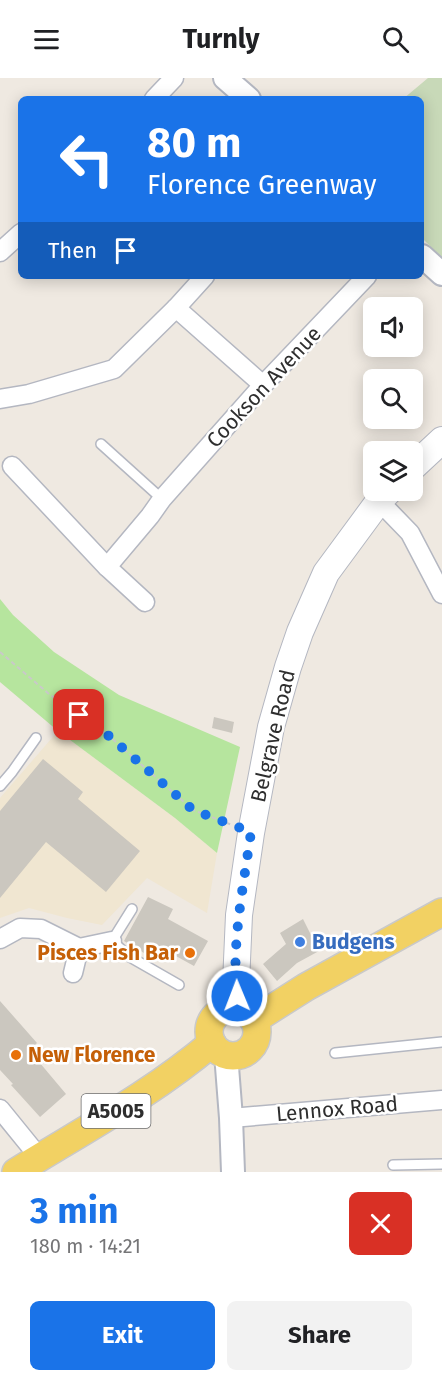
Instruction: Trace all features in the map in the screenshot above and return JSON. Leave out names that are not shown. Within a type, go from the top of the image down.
[{"type":"main road","points":[[423,458],[442,440]]},
{"type":"main road","name":"Belgrave Road","points":[[246,1014],[236,983],[238,925],[251,832],[271,727],[300,632],[326,573],[380,501]]},
{"type":"main road","points":[[219,1049],[209,1035],[209,1028],[215,1016],[222,1011],[229,1008],[246,1014],[306,987],[442,912]]},
{"type":"main road","name":"A5005","points":[[16,1172],[127,1104],[195,1057],[219,1049],[231,1055],[248,1050],[257,1032],[246,1014]]},
{"type":"street","points":[[157,96],[174,78]]},
{"type":"street","points":[[225,78],[246,96]]},
{"type":"street","points":[[0,252],[18,236]]},
{"type":"street","points":[[424,258],[442,274]]},
{"type":"street","points":[[0,399],[29,394],[114,369],[202,279]]},
{"type":"street","name":"Cookson Avenue","points":[[107,567],[162,499],[263,385],[364,279]]},
{"type":"street","points":[[176,308],[263,385]]},
{"type":"street","points":[[12,466],[135,600]]},
{"type":"street","points":[[388,501],[410,533],[442,594]]},
{"type":"street","points":[[0,939],[20,928],[41,929],[79,948],[112,941]]},
{"type":"street","points":[[73,973],[79,948]]},
{"type":"street","points":[[219,1049],[231,1118],[233,1172]]},
{"type":"street","name":"Lennox Road","points":[[231,1118],[442,1101]]},
{"type":"street","points":[[0,1108],[39,1157]]},
{"type":"lane","points":[[101,444],[162,499]]},
{"type":"lane","points":[[0,786],[36,738]]},
{"type":"lane","points":[[132,909],[112,941],[130,957],[179,985]]},
{"type":"lane","points":[[335,1053],[442,1042]]},
{"type":"lane","points":[[393,1165],[442,1164]]},
{"type":"path","points":[[0,652],[49,694],[109,736],[193,810],[251,832]]},
{"type":"shaded area","points":[[58,731],[175,818],[217,853],[207,913],[147,878],[102,925],[29,908],[0,918],[0,798]]},
{"type":"green space","points":[[428,78],[442,78],[442,258],[424,240],[424,96],[407,96]]},
{"type":"green space","points":[[0,599],[13,615],[54,652],[119,695],[240,747],[217,853],[175,818],[58,731],[0,682]]},
{"type":"building","points":[[214,717],[234,722],[232,733],[212,728]]},
{"type":"building","points":[[43,759],[83,792],[78,799],[140,851],[106,892],[46,842],[0,898],[0,811]]},
{"type":"building","points":[[148,897],[173,909],[168,919],[208,941],[194,966],[156,945],[149,956],[124,941]]},
{"type":"building","points":[[303,919],[319,951],[297,963],[277,981],[263,964],[286,944],[280,933]]},
{"type":"building","name":"New Florence","points":[[0,1001],[37,1043],[29,1050],[66,1094],[40,1117],[0,1070]]},
{"type":"place","name":"Budgens","points":[[300,942]]},
{"type":"place","name":"Pisces Fish Bar","points":[[190,953]]},
{"type":"place","name":"New Florence","points":[[16,1055]]},
{"type":"route","points":[[79,715],[109,736],[193,810],[251,832],[239,915],[237,996]]}]
